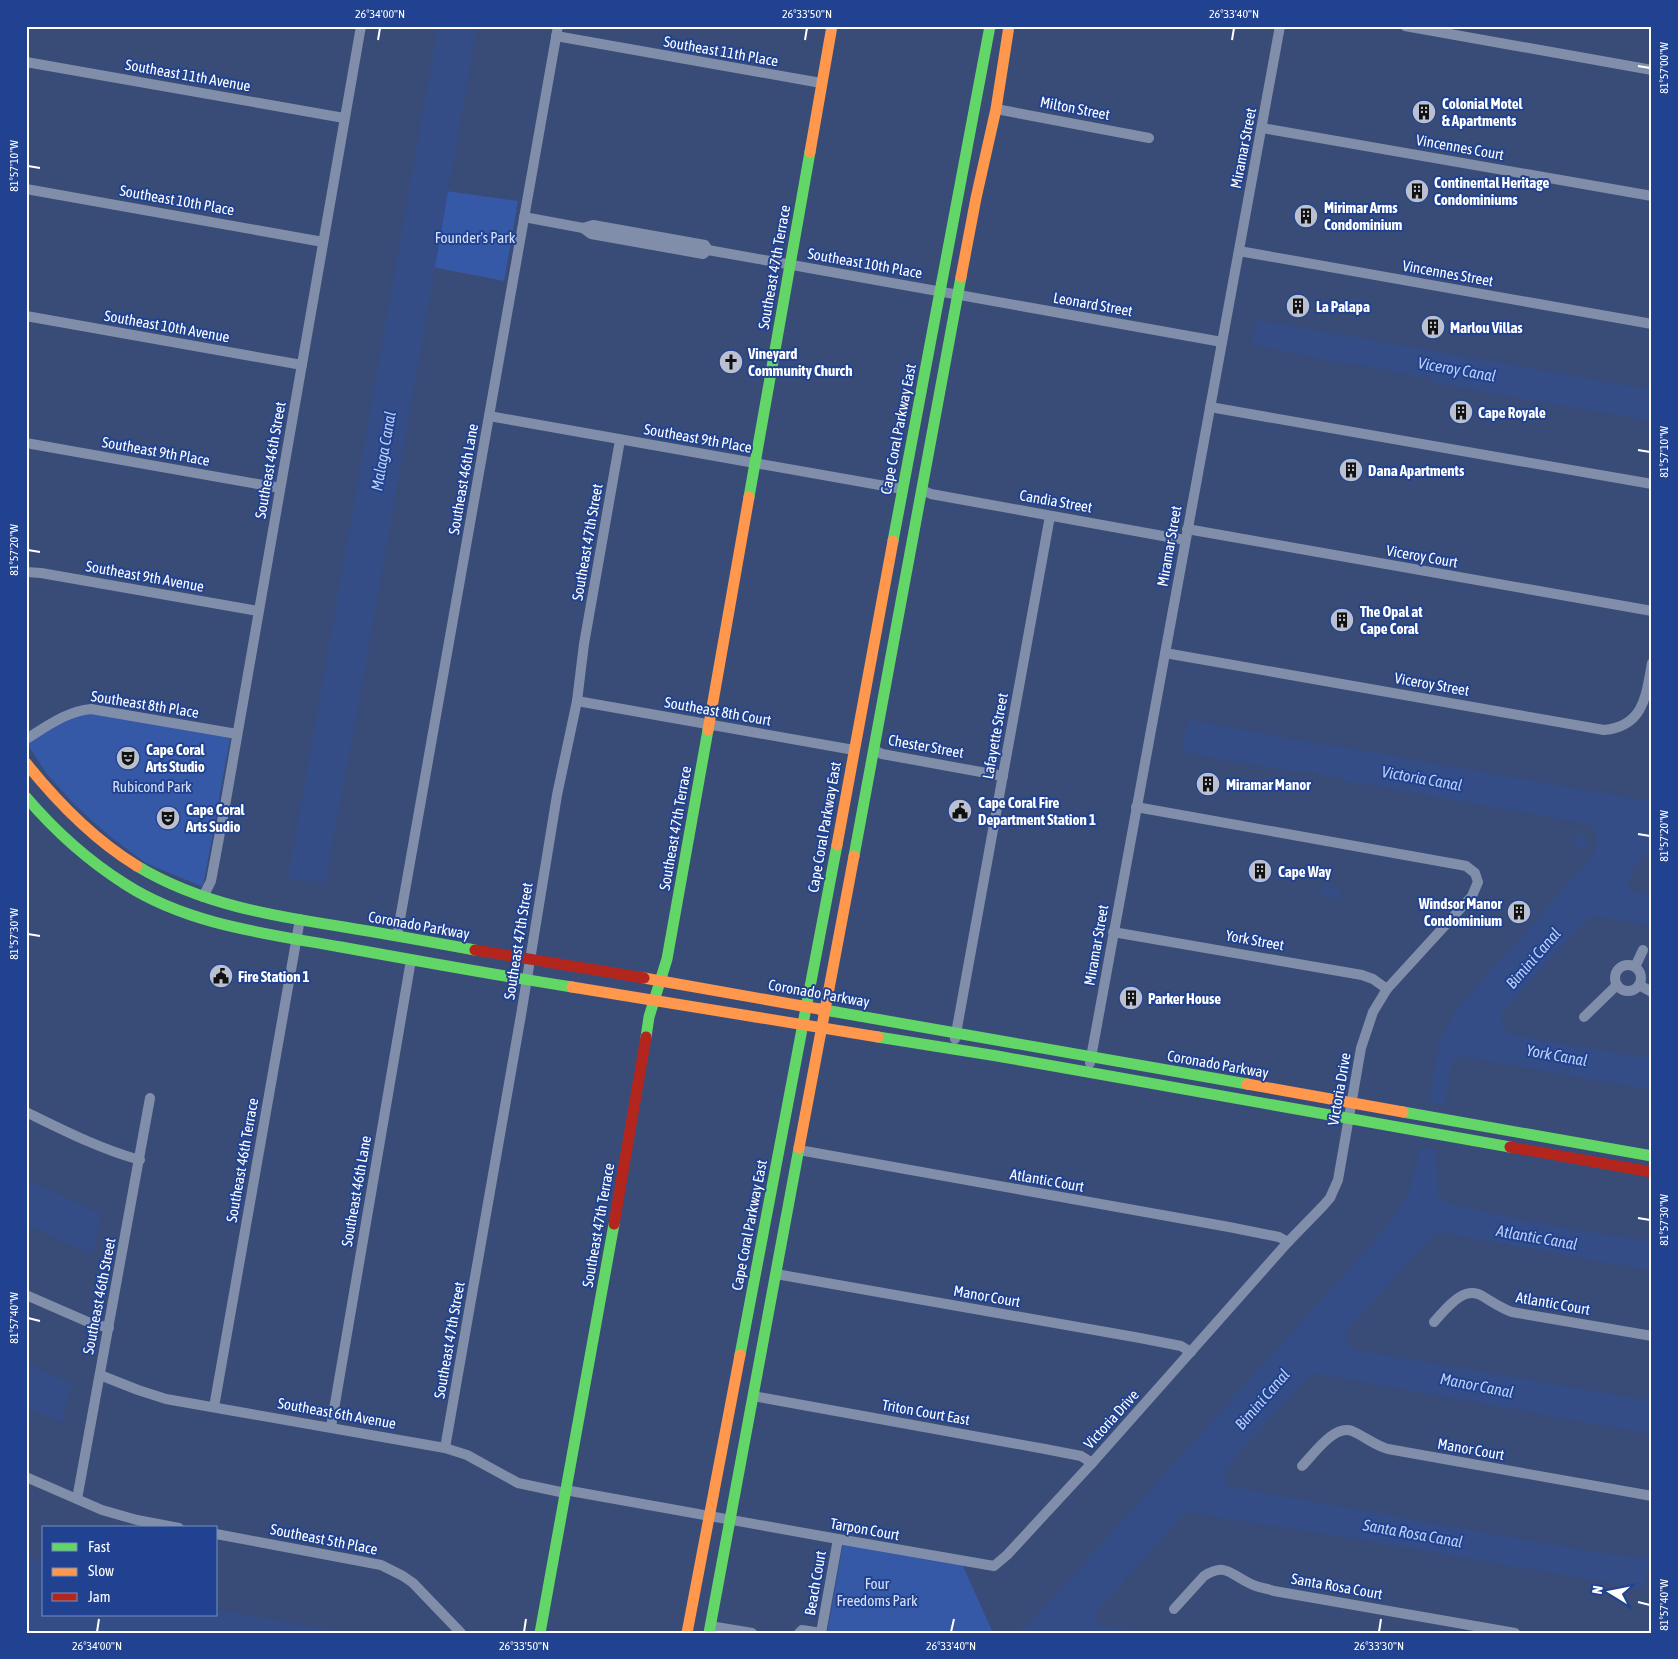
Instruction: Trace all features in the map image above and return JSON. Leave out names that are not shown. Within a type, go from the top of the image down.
[{"type":"street","name":"Southeast 46th Street","points":[[203,897],[210,881],[237,734],[361,26]]},
{"type":"street","name":"Southeast 47th Terrace","points":[[540,1633],[649,1016],[667,959],[832,26]]},
{"type":"street","name":"Cape Coral Parkway East","points":[[687,1633],[990,26]]},
{"type":"street","points":[[752,1633],[710,1629],[976,198],[996,108],[1009,26]]},
{"type":"street","name":"Miramar Street","points":[[1088,1072],[1280,26]]},
{"type":"street","points":[[1405,26],[1652,70]]},
{"type":"street","name":"Southeast 11th Place","points":[[557,31],[821,83]]},
{"type":"street","name":"Southeast 46th Lane","points":[[398,936],[557,31]]},
{"type":"street","name":"Southeast 11th Avenue","points":[[26,62],[344,118]]},
{"type":"street","name":"Milton Street","points":[[996,108],[1149,138]]},
{"type":"street","name":"Vincennes Court","points":[[1262,128],[1652,196]]},
{"type":"street","name":"Southeast 10th Place","points":[[26,189],[323,242]]},
{"type":"street","name":"Southeast 10th Place","points":[[524,217],[583,228],[591,234],[639,243],[703,254],[708,250],[958,295]]},
{"type":"street","name":"Vincennes Street","points":[[1240,251],[1652,324]]},
{"type":"street","name":"Leonard Street","points":[[958,295],[1222,342]]},
{"type":"street","name":"Southeast 10th Avenue","points":[[26,316],[302,365]]},
{"type":"street","points":[[920,392],[924,404],[924,414],[914,471],[916,484],[922,490]]},
{"type":"street","points":[[1210,406],[1652,484]]},
{"type":"street","name":"Southeast 9th Place","points":[[489,416],[902,489]]},
{"type":"street","name":"Southeast 47th Street","points":[[445,1448],[559,786],[577,701],[584,644],[620,440]]},
{"type":"street","name":"Southeast 9th Place","points":[[26,443],[280,488]]},
{"type":"street","points":[[902,489],[910,501],[899,573],[904,588]]},
{"type":"street","name":"Candia Street","points":[[922,490],[931,494],[1050,516],[1186,534]]},
{"type":"street","name":"Lafayette Street","points":[[953,1050],[1050,516]]},
{"type":"street","name":"Viceroy Court","points":[[1186,534],[1652,611]]},
{"type":"street","name":"Southeast 9th Avenue","points":[[26,572],[41,572],[258,611]]},
{"type":"street","points":[[872,650],[875,662],[874,682],[865,729],[867,742],[874,750]]},
{"type":"street","name":"Viceroy Street","points":[[1165,653],[1604,730],[1626,724],[1640,711],[1647,692],[1652,663]]},
{"type":"street","name":"Southeast 8th Court","points":[[577,701],[854,750]]},
{"type":"street","name":"Southeast 8th Place","points":[[26,739],[69,715],[80,710],[91,709],[237,734]]},
{"type":"street","points":[[854,750],[860,762],[849,834],[854,853]]},
{"type":"street","name":"Chester Street","points":[[874,750],[882,754],[1003,776]]},
{"type":"street","name":"Coronado Parkway","points":[[26,763],[66,810],[104,844],[155,876],[203,897],[230,906],[956,1032],[1652,1156]]},
{"type":"street","name":"Coronado Parkway","points":[[26,798],[79,851],[111,875],[168,906],[234,928],[527,980],[1088,1072],[1652,1172]]},
{"type":"street","name":"Victoria Drive","points":[[994,1566],[1007,1555],[1092,1463],[1288,1242],[1323,1206],[1338,1180],[1368,1021],[1387,989],[1472,896],[1478,882],[1475,873],[1471,869],[1461,865],[1136,807]]},
{"type":"street","name":"Southeast 46th Terrace","points":[[214,1406],[300,919]]},
{"type":"street","name":"York Street","points":[[1113,932],[1362,975],[1373,979],[1387,989]]},
{"type":"street","points":[[411,960],[412,956],[423,948],[452,952],[461,947]]},
{"type":"street","points":[[1635,967],[1643,950]]},
{"type":"street","name":"Southeast 46th Lane","points":[[331,1427],[411,960]]},
{"type":"street","points":[[1627,965],[1635,967],[1640,973],[1639,985],[1633,990],[1622,989],[1617,985],[1616,975],[1620,968],[1627,965]]},
{"type":"street","points":[[1584,1017],[1617,985]]},
{"type":"street","points":[[1639,985],[1652,992]]},
{"type":"street","name":"Southeast 46th Street","points":[[77,1499],[150,1098]]},
{"type":"street","points":[[26,1112],[87,1140],[140,1160]]},
{"type":"street","points":[[1556,1155],[1559,1139]]},
{"type":"street","name":"Atlantic Court","points":[[799,1150],[1279,1236],[1288,1242]]},
{"type":"street","name":"Manor Court","points":[[776,1274],[1140,1338],[1181,1346],[1191,1352]]},
{"type":"street","name":"Atlantic Court","points":[[1434,1322],[1457,1298],[1474,1293],[1484,1297],[1496,1306],[1512,1312],[1652,1336]]},
{"type":"street","points":[[26,1295],[79,1318],[109,1328]]},
{"type":"street","name":"Southeast 6th Avenue","points":[[100,1375],[159,1397],[445,1448],[467,1456],[518,1483],[730,1520]]},
{"type":"street","name":"Triton Court East","points":[[753,1396],[1046,1449],[1081,1456],[1092,1463]]},
{"type":"street","name":"Manor Court","points":[[1302,1466],[1336,1432],[1347,1430],[1388,1449],[1652,1496]]},
{"type":"street","points":[[26,1477],[128,1518],[169,1526]]},
{"type":"street","name":"Tarpon Court","points":[[730,1520],[994,1566]]},
{"type":"street","name":"Southeast 5th Place","points":[[218,1534],[381,1565],[403,1576],[417,1587],[462,1633]]},
{"type":"street","name":"Beach Court","points":[[821,1633],[838,1539]]},
{"type":"street","name":"Santa Rosa Court","points":[[1174,1609],[1204,1576],[1210,1572],[1222,1569],[1232,1572],[1251,1584],[1274,1590],[1515,1633]]},
{"type":"street","points":[[799,1633],[802,1630],[821,1633]]},
{"type":"green space","name":"Founder's Park","points":[[446,191],[518,201],[504,281],[433,267]]},
{"type":"green space","name":"Rubicond Park","points":[[80,710],[231,733],[203,887],[146,863],[108,835],[74,804],[46,773],[26,742]]},
{"type":"green space","name":"Four Freedoms Park","points":[[843,1544],[962,1564],[993,1633],[827,1633]]},
{"type":"water","name":"Malaga Canal","points":[[438,26],[477,26],[364,674],[325,883],[288,879]]},
{"type":"water","name":"Viceroy Canal","points":[[1256,321],[1652,390],[1652,421],[1442,384],[1254,345],[1252,343]]},
{"type":"water","points":[[1188,720],[1641,800],[1647,801],[1652,799],[1652,848],[1631,871],[1632,873],[1627,883],[1632,891],[1652,896],[1652,926],[1597,916],[1587,918],[1504,1010],[1501,1019],[1503,1028],[1508,1034],[1652,1059],[1652,1090],[1460,1056],[1452,1062],[1444,1105],[1429,1102],[1439,1043],[1456,1010],[1592,857],[1596,848],[1597,836],[1590,824],[1182,752]]},
{"type":"water","points":[[1575,834],[1580,834],[1586,840],[1587,846],[1584,850],[1579,850],[1573,838]]},
{"type":"water","points":[[1323,886],[1341,889],[1339,899],[1321,896]]},
{"type":"water","points":[[1420,1147],[1436,1149],[1438,1193],[1445,1202],[1548,1225],[1652,1241],[1652,1271],[1437,1233],[1432,1236],[1348,1329],[1345,1338],[1349,1345],[1355,1350],[1652,1401],[1652,1434],[1314,1373],[1309,1376],[1242,1449],[1225,1471],[1224,1480],[1231,1487],[1588,1551],[1649,1559],[1644,1589],[1363,1540],[1187,1512],[1181,1516],[1097,1612],[1096,1619],[1100,1625],[1140,1633],[1019,1633],[1386,1228],[1407,1196]]},
{"type":"water","points":[[26,1179],[101,1214],[92,1255],[26,1224]]},
{"type":"water","points":[[26,1363],[72,1383],[62,1423],[26,1407]]},
{"type":"water","points":[[26,1556],[42,1563],[42,1616],[218,1616],[218,1609],[344,1633],[26,1633]]},
{"type":"pier","points":[[1350,362],[1431,379],[1430,384],[1424,382],[1424,380],[1349,364]]},
{"type":"pier","points":[[1276,733],[1332,743],[1331,746],[1325,745],[1322,752],[1323,744],[1319,743],[1316,751],[1317,743],[1282,737],[1279,745],[1280,737],[1276,736]]},
{"type":"pier","points":[[1304,771],[1345,779],[1344,782],[1303,775]]},
{"type":"traffic: fast","points":[[893,541],[990,26]]},
{"type":"traffic: fast","points":[[749,497],[810,152]]},
{"type":"traffic: fast","points":[[854,856],[961,277]]},
{"type":"traffic: fast","points":[[646,1037],[649,1017],[667,959],[708,730]]},
{"type":"traffic: fast","points":[[26,797],[48,822],[85,855],[125,884],[149,898],[202,919],[258,932],[572,987]]},
{"type":"traffic: fast","points":[[740,1355],[837,845]]},
{"type":"traffic: fast","points":[[137,866],[186,890],[237,907],[475,950]]},
{"type":"traffic: fast","points":[[819,1009],[1247,1084]]},
{"type":"traffic: fast","points":[[878,1037],[997,1056],[1510,1147]]},
{"type":"traffic: fast","points":[[1403,1112],[1652,1156]]},
{"type":"traffic: fast","points":[[709,1633],[799,1148]]},
{"type":"traffic: fast","points":[[540,1633],[614,1224]]},
{"type":"traffic: slow","points":[[810,152],[832,26]]},
{"type":"traffic: slow","points":[[961,277],[996,109],[1009,26]]},
{"type":"traffic: slow","points":[[708,730],[749,497]]},
{"type":"traffic: slow","points":[[837,845],[893,541]]},
{"type":"traffic: slow","points":[[26,763],[51,792],[91,832],[137,866]]},
{"type":"traffic: slow","points":[[799,1148],[854,856]]},
{"type":"traffic: slow","points":[[644,978],[819,1009]]},
{"type":"traffic: slow","points":[[572,987],[878,1037]]},
{"type":"traffic: slow","points":[[1247,1084],[1403,1112]]},
{"type":"traffic: slow","points":[[687,1633],[740,1355]]},
{"type":"traffic: jam","points":[[475,950],[644,978]]},
{"type":"traffic: jam","points":[[614,1224],[646,1037]]},
{"type":"traffic: jam","points":[[1510,1147],[1652,1172]]},
{"type":"place","name":"Colonial Motel & Apartments","points":[[1424,112]]},
{"type":"place","name":"Continental Heritage Condominiums","points":[[1417,191]]},
{"type":"place","name":"Mirimar Arms Condominium","points":[[1306,216]]},
{"type":"place","name":"La Palapa","points":[[1298,306]]},
{"type":"place","name":"Marlou Villas","points":[[1433,327]]},
{"type":"place","name":"Vineyard Community Church","points":[[731,362]]},
{"type":"place","name":"Cape Royale","points":[[1461,412]]},
{"type":"place","name":"Dana Apartments","points":[[1351,470]]},
{"type":"place","name":"The Opal at Cape Coral","points":[[1342,620]]},
{"type":"place","name":"Cape Coral Arts Studio","points":[[128,758]]},
{"type":"place","name":"Miramar Manor","points":[[1208,784]]},
{"type":"place","name":"Cape Coral Fire Department Station 1","points":[[960,811]]},
{"type":"place","name":"Cape Coral Arts Sudio","points":[[168,818]]},
{"type":"place","name":"Cape Way","points":[[1260,871]]},
{"type":"place","name":"Windsor Manor Condominium","points":[[1519,912]]},
{"type":"place","name":"Fire Station 1","points":[[221,976]]},
{"type":"place","name":"Parker House","points":[[1131,998]]},
{"type":"water label","name":"Victoria Canal","points":[[1422,778]]},
{"type":"water label","name":"Bimini Canal","points":[[1533,958]]},
{"type":"water label","name":"York Canal","points":[[1557,1055]]},
{"type":"water label","name":"Atlantic Canal","points":[[1537,1237]]},
{"type":"water label","name":"Manor Canal","points":[[1477,1385]]},
{"type":"water label","name":"Bimini Canal","points":[[1262,1399]]},
{"type":"water label","name":"Santa Rosa Canal","points":[[1413,1533]]}]
